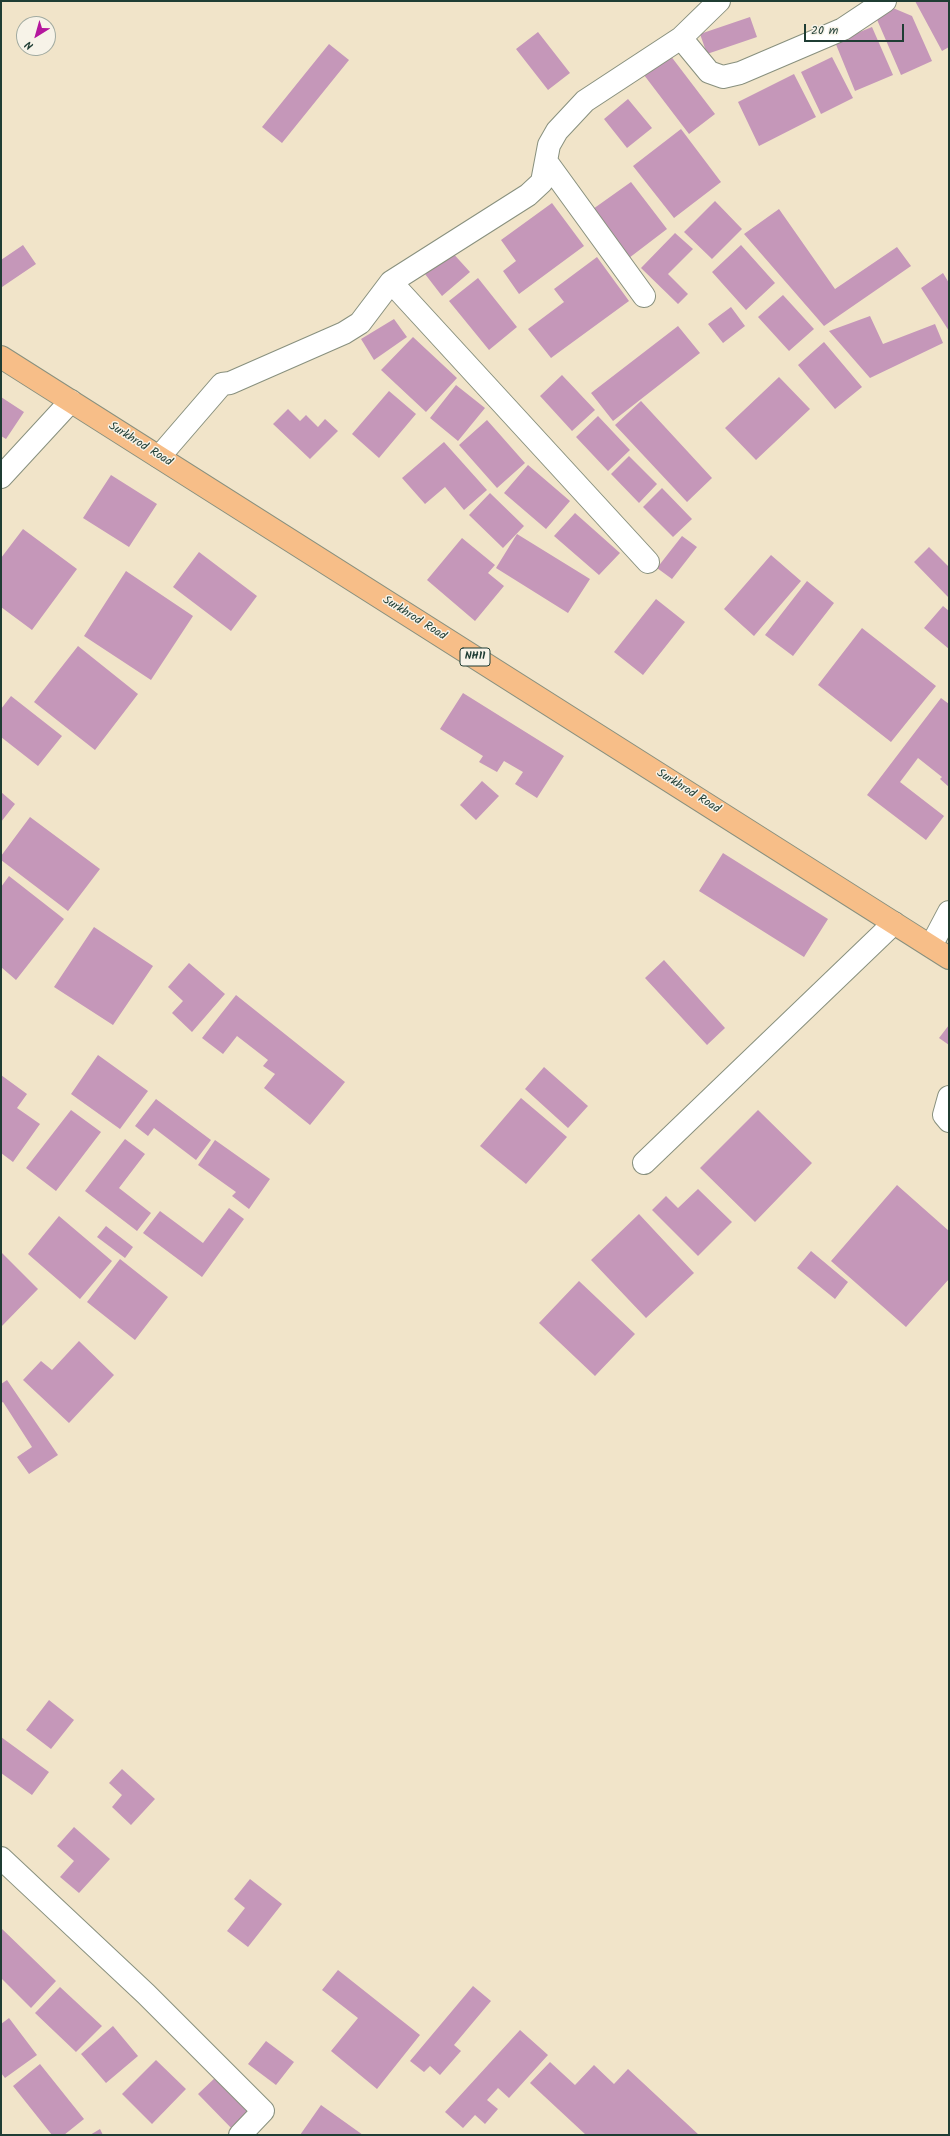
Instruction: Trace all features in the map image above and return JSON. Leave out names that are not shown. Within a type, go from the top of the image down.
[{"type":"main road","name":"Surkhrod Road","points":[[1,357],[949,958]]},
{"type":"street","points":[[159,457],[222,384],[230,382],[344,333],[360,323],[391,282],[528,195],[542,182],[549,145],[557,132],[584,101],[681,38],[719,1]]},
{"type":"street","points":[[681,38],[708,72],[723,77],[740,74],[843,29],[885,1]]},
{"type":"street","points":[[546,161],[644,296]]},
{"type":"street","points":[[391,282],[648,562]]},
{"type":"street","points":[[1,477],[70,401]]},
{"type":"street","points":[[931,946],[949,912]]},
{"type":"street","points":[[644,1163],[894,923]]},
{"type":"street","points":[[949,1097],[944,1115],[949,1121]]},
{"type":"street","points":[[3,1863],[146,1994],[263,2111],[240,2135]]},
{"type":"building","points":[[915,1],[949,1],[949,47],[942,51]]},
{"type":"building","points":[[893,8],[912,16],[932,61],[901,75],[875,15]]},
{"type":"building","points":[[750,17],[757,37],[707,54],[700,34]]},
{"type":"building","points":[[872,27],[893,75],[855,91],[835,42]]},
{"type":"building","points":[[538,32],[570,73],[548,90],[516,49]]},
{"type":"building","points":[[329,44],[349,60],[282,143],[262,127]]},
{"type":"building","points":[[670,55],[715,114],[689,134],[644,75]]},
{"type":"building","points":[[832,57],[853,98],[821,114],[801,72]]},
{"type":"building","points":[[794,74],[816,117],[759,146],[738,102]]},
{"type":"building","points":[[628,99],[652,128],[627,148],[604,119]]},
{"type":"building","points":[[681,129],[721,182],[674,218],[633,166]]},
{"type":"building","points":[[631,182],[667,229],[629,258],[593,209]]},
{"type":"building","points":[[715,201],[742,229],[712,259],[684,232]]},
{"type":"building","points":[[552,203],[584,246],[519,294],[503,271],[516,261],[501,240]]},
{"type":"building","points":[[779,209],[835,289],[897,247],[911,266],[824,326],[744,234]]},
{"type":"building","points":[[675,233],[693,249],[668,274],[688,294],[678,304],[641,268]]},
{"type":"building","points":[[23,245],[36,264],[2,287],[1,260]]},
{"type":"building","points":[[741,245],[775,283],[746,310],[712,272]]},
{"type":"building","points":[[450,250],[470,272],[442,296],[425,274]]},
{"type":"building","points":[[597,257],[629,301],[551,358],[528,329],[564,302],[554,289]]},
{"type":"building","points":[[943,273],[949,283],[949,331],[921,288]]},
{"type":"building","points":[[478,278],[517,327],[489,350],[449,301]]},
{"type":"building","points":[[783,295],[814,329],[789,351],[758,317]]},
{"type":"building","points":[[731,307],[745,326],[723,343],[708,324]]},
{"type":"building","points":[[870,316],[883,344],[935,324],[943,343],[870,378],[829,331]]},
{"type":"building","points":[[394,319],[407,337],[374,360],[361,339]]},
{"type":"building","points":[[678,326],[700,353],[613,421],[591,393]]},
{"type":"building","points":[[413,337],[457,378],[426,412],[381,370]]},
{"type":"building","points":[[824,342],[862,387],[835,409],[798,365]]},
{"type":"building","points":[[562,375],[595,410],[572,431],[540,396]]},
{"type":"building","points":[[779,377],[810,409],[756,460],[725,428]]},
{"type":"building","points":[[456,385],[485,408],[458,441],[430,418]]},
{"type":"building","points":[[389,391],[416,414],[379,458],[352,434]]},
{"type":"building","points":[[1,397],[24,412],[6,439],[1,436]]},
{"type":"building","points":[[641,401],[712,478],[687,502],[615,425]]},
{"type":"building","points":[[288,409],[300,421],[306,415],[318,427],[325,419],[338,431],[310,459],[273,424]]},
{"type":"building","points":[[598,416],[630,450],[608,471],[576,437]]},
{"type":"building","points":[[487,420],[525,463],[497,488],[459,445]]},
{"type":"building","points":[[444,442],[487,490],[464,510],[445,487],[425,504],[402,478]]},
{"type":"building","points":[[629,456],[657,484],[639,503],[611,474]]},
{"type":"building","points":[[528,465],[570,501],[546,529],[504,493]]},
{"type":"building","points":[[111,475],[157,504],[129,547],[83,518]]},
{"type":"building","points":[[662,488],[692,519],[673,537],[643,507]]},
{"type":"building","points":[[490,493],[524,526],[503,548],[469,515]]},
{"type":"building","points":[[575,513],[620,553],[599,575],[554,536]]},
{"type":"building","points":[[23,529],[77,569],[32,630],[1,607],[1,558]]},
{"type":"building","points":[[517,534],[590,579],[568,613],[496,568]]},
{"type":"building","points":[[682,536],[697,547],[672,579],[657,568]]},
{"type":"building","points":[[462,538],[495,565],[488,573],[504,586],[475,621],[427,580]]},
{"type":"building","points":[[929,547],[949,567],[949,598],[914,562]]},
{"type":"building","points":[[199,552],[257,596],[231,631],[173,587]]},
{"type":"building","points":[[771,555],[801,581],[754,636],[724,609]]},
{"type":"building","points":[[126,571],[193,616],[151,680],[84,636]]},
{"type":"building","points":[[807,581],[834,603],[793,656],[765,635]]},
{"type":"building","points":[[656,599],[685,622],[643,675],[614,652]]},
{"type":"building","points":[[943,606],[949,611],[949,649],[924,628]]},
{"type":"building","points":[[862,628],[936,686],[891,742],[818,685]]},
{"type":"building","points":[[78,646],[138,694],[95,750],[34,702]]},
{"type":"building","points":[[463,693],[564,756],[537,798],[515,784],[523,772],[504,761],[497,772],[479,762],[483,756],[440,729]]},
{"type":"building","points":[[11,696],[62,736],[38,766],[1,737],[1,709]]},
{"type":"building","points":[[941,698],[949,704],[949,787],[940,779],[942,777],[918,758],[900,782],[944,816],[926,840],[867,795]]},
{"type":"building","points":[[482,781],[499,796],[476,820],[460,805]]},
{"type":"building","points":[[1,792],[15,804],[1,822]]},
{"type":"building","points":[[30,817],[100,869],[68,911],[1,860],[1,856]]},
{"type":"building","points":[[723,853],[828,919],[804,957],[699,891]]},
{"type":"building","points":[[9,876],[64,919],[16,980],[1,967],[1,887]]},
{"type":"building","points":[[94,927],[153,966],[113,1025],[54,987]]},
{"type":"building","points":[[664,960],[725,1028],[707,1045],[645,978]]},
{"type":"building","points":[[189,963],[225,994],[192,1032],[172,1013],[183,1001],[168,987]]},
{"type":"building","points":[[236,995],[345,1082],[310,1125],[264,1088],[275,1074],[263,1066],[268,1060],[237,1036],[223,1054],[202,1038]]},
{"type":"building","points":[[949,1025],[949,1045],[939,1038]]},
{"type":"building","points":[[98,1055],[148,1091],[120,1129],[71,1094]]},
{"type":"building","points":[[544,1067],[588,1106],[568,1128],[525,1089]]},
{"type":"building","points":[[1,1075],[27,1094],[17,1108],[40,1124],[13,1162],[1,1153]]},
{"type":"building","points":[[521,1098],[567,1137],[526,1184],[480,1146]]},
{"type":"building","points":[[156,1099],[211,1140],[196,1160],[154,1128],[148,1136],[135,1126]]},
{"type":"building","points":[[71,1110],[101,1132],[56,1191],[26,1168]]},
{"type":"building","points":[[758,1110],[812,1163],[755,1222],[700,1168]]},
{"type":"building","points":[[125,1139],[145,1154],[119,1188],[151,1213],[137,1231],[85,1191]]},
{"type":"building","points":[[215,1140],[270,1179],[249,1209],[232,1196],[236,1192],[198,1165]]},
{"type":"building","points":[[897,1185],[949,1231],[949,1279],[906,1327],[831,1261]]},
{"type":"building","points":[[698,1189],[732,1222],[698,1256],[652,1210],[666,1196],[678,1208]]},
{"type":"building","points":[[229,1208],[244,1219],[202,1277],[143,1233],[160,1211],[203,1243]]},
{"type":"building","points":[[639,1214],[694,1273],[646,1318],[591,1260]]},
{"type":"building","points":[[59,1216],[112,1261],[80,1299],[28,1254]]},
{"type":"building","points":[[106,1226],[133,1247],[125,1258],[97,1237]]},
{"type":"building","points":[[811,1251],[848,1282],[835,1299],[797,1268]]},
{"type":"building","points":[[1,1252],[38,1289],[1,1327]]},
{"type":"building","points":[[120,1259],[168,1297],[135,1340],[87,1302]]},
{"type":"building","points":[[579,1281],[635,1334],[595,1376],[539,1323]]},
{"type":"building","points":[[79,1341],[114,1375],[69,1423],[23,1380],[41,1361],[52,1370]]},
{"type":"building","points":[[7,1380],[58,1455],[29,1474],[17,1457],[32,1447],[3,1402],[1,1403],[1,1384]]},
{"type":"building","points":[[49,1700],[74,1720],[51,1749],[26,1730]]},
{"type":"building","points":[[1,1737],[49,1772],[32,1795],[1,1773]]},
{"type":"building","points":[[122,1769],[155,1799],[131,1825],[112,1807],[122,1795],[109,1783]]},
{"type":"building","points":[[74,1827],[110,1859],[79,1893],[60,1877],[74,1861],[57,1846]]},
{"type":"building","points":[[250,1879],[282,1904],[248,1947],[227,1931],[245,1908],[234,1899]]},
{"type":"building","points":[[1,1928],[56,1981],[31,2008],[1,1978]]},
{"type":"building","points":[[338,1970],[420,2035],[377,2089],[331,2051],[358,2018],[322,1990]]},
{"type":"building","points":[[473,1986],[491,2001],[454,2045],[461,2051],[440,2075],[430,2066],[424,2072],[410,2061]]},
{"type":"building","points":[[60,1987],[102,2026],[76,2052],[35,2013]]},
{"type":"building","points":[[9,2018],[37,2055],[5,2078],[1,2073],[1,2024]]},
{"type":"building","points":[[113,2026],[138,2056],[106,2083],[81,2054]]},
{"type":"building","points":[[520,2030],[548,2055],[509,2098],[498,2088],[487,2100],[498,2109],[485,2124],[475,2115],[463,2128],[445,2112]]},
{"type":"building","points":[[266,2041],[294,2062],[276,2085],[248,2064]]},
{"type":"building","points":[[156,2060],[186,2089],[152,2124],[122,2094]]},
{"type":"building","points":[[550,2062],[575,2085],[594,2065],[614,2084],[628,2069],[699,2135],[586,2135],[530,2083]]},
{"type":"building","points":[[40,2064],[84,2119],[64,2135],[52,2135],[13,2086]]},
{"type":"building","points":[[217,2076],[254,2115],[236,2133],[198,2094]]},
{"type":"building","points":[[321,2105],[363,2135],[300,2135]]},
{"type":"building","points":[[100,2129],[103,2135],[90,2135]]}]
